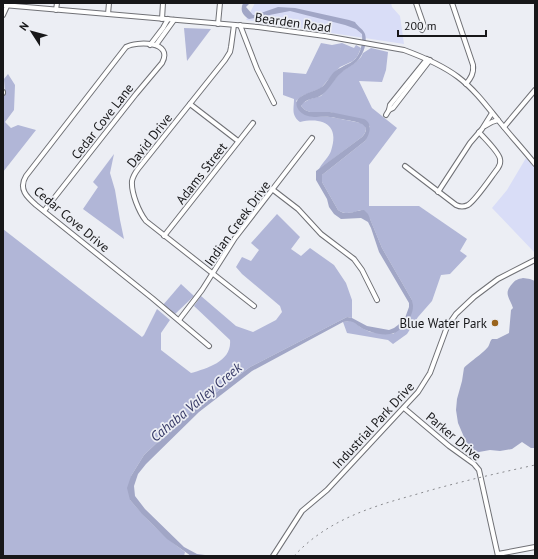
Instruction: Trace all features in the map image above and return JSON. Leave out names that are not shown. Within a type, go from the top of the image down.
[{"type":"street","points":[[56,10],[57,3]]},
{"type":"street","points":[[108,14],[109,3]]},
{"type":"street","points":[[162,19],[163,3]]},
{"type":"street","points":[[218,24],[220,3]]},
{"type":"street","points":[[416,3],[424,26],[422,30]]},
{"type":"street","points":[[452,3],[473,65],[472,76],[466,84]]},
{"type":"street","points":[[3,15],[6,5]]},
{"type":"street","name":"Bearden Road","points":[[6,5],[300,32],[404,50],[428,59],[450,72],[466,84],[480,98],[535,164]]},
{"type":"street","points":[[150,45],[168,19]]},
{"type":"street","points":[[156,45],[174,20]]},
{"type":"street","name":"David Drive","points":[[234,25],[231,47],[227,57],[138,169],[133,178],[133,190],[142,215],[146,221],[254,306]]},
{"type":"street","points":[[240,26],[257,69],[274,103]]},
{"type":"street","name":"Cedar Cove Drive","points":[[156,45],[136,44],[126,47],[26,176],[22,184],[24,191],[33,202],[179,320],[208,346]]},
{"type":"street","name":"Cedar Cove Lane","points":[[44,211],[162,63],[164,53],[160,47],[156,45]]},
{"type":"street","points":[[386,115],[390,110],[390,105],[428,59]]},
{"type":"street","points":[[504,127],[535,90]]},
{"type":"street","points":[[190,104],[238,141]]},
{"type":"street","points":[[438,192],[466,148],[492,113]]},
{"type":"street","points":[[480,130],[489,123],[498,120]]},
{"type":"street","name":"Adams Street","points":[[164,236],[253,123]]},
{"type":"street","points":[[405,166],[438,192],[463,209],[473,200],[500,164],[498,154],[480,130]]},
{"type":"street","name":"Indian Creek Drive","points":[[179,320],[202,290],[235,238],[312,138]]},
{"type":"street","points":[[272,189],[295,206],[321,234],[354,260],[362,270],[378,300]]},
{"type":"street","name":"Industrial Park Drive","points":[[272,556],[302,511],[327,490],[418,392],[428,378],[445,333],[456,314],[493,282],[535,260]]},
{"type":"street","name":"Parker Drive","points":[[404,408],[449,446],[474,464],[479,470],[498,555]]},
{"type":"street","points":[[498,555],[535,547]]},
{"type":"shaded area","points":[[243,3],[250,3],[246,7],[253,15],[278,7],[295,8],[355,22],[364,32],[366,42],[362,55],[357,61],[344,70],[323,94],[308,100],[301,106],[310,112],[330,112],[364,119],[369,123],[370,129],[365,141],[322,175],[322,182],[338,210],[348,213],[364,210],[368,214],[382,248],[412,300],[413,308],[407,321],[396,332],[390,334],[376,333],[363,329],[353,322],[343,322],[252,371],[199,412],[146,464],[138,474],[134,486],[135,496],[145,509],[184,547],[197,554],[213,556],[191,556],[167,539],[130,500],[127,488],[131,476],[144,455],[194,409],[250,367],[347,317],[367,326],[389,330],[398,325],[405,318],[409,307],[409,303],[379,252],[368,222],[361,218],[341,219],[334,214],[316,180],[316,171],[362,137],[366,131],[365,126],[356,122],[333,117],[308,116],[302,113],[297,107],[300,97],[322,87],[334,72],[356,58],[361,47],[362,34],[356,29],[345,25],[290,11],[249,19],[242,12]]},
{"type":"shaded area","points":[[255,3],[391,3],[392,7],[400,16],[404,44],[246,20]]},
{"type":"shaded area","points":[[184,28],[211,29],[187,61]]},
{"type":"shaded area","points":[[321,43],[332,45],[342,43],[354,48],[356,45],[361,48],[357,57],[353,61],[340,67],[321,88],[302,96],[296,101],[309,116],[331,117],[361,123],[366,129],[362,137],[319,169],[331,151],[333,135],[331,129],[328,125],[322,122],[300,122],[295,117],[294,99],[283,95],[283,72],[306,74]]},
{"type":"shaded area","points":[[371,48],[388,52],[386,70],[382,82],[359,81],[372,108],[397,128],[369,165],[369,206],[419,206],[467,239],[460,251],[467,256],[450,274],[441,275],[432,301],[418,317],[407,334],[393,344],[388,340],[347,333],[343,322],[353,321],[360,327],[370,332],[393,334],[409,320],[412,300],[382,248],[370,219],[360,210],[343,213],[338,210],[322,182],[322,175],[365,141],[370,126],[330,112],[310,112],[301,106],[310,99],[321,96],[341,72],[355,63],[363,53]]},
{"type":"shaded area","points":[[8,74],[15,85],[14,110],[5,122],[11,128],[18,125],[36,130],[3,172],[3,97],[5,93],[4,79]]},
{"type":"shaded area","points":[[114,154],[110,173],[115,190],[124,239],[83,209],[98,187],[93,182]]},
{"type":"shaded area","points":[[526,158],[535,168],[535,253],[492,208],[507,190]]},
{"type":"shaded area","points":[[277,214],[300,237],[291,249],[301,256],[310,248],[334,265],[346,283],[352,300],[352,318],[347,317],[250,367],[194,409],[144,455],[131,476],[130,500],[156,528],[185,552],[184,556],[3,556],[3,229],[142,337],[157,309],[170,320],[161,333],[161,350],[191,373],[205,369],[218,362],[227,353],[230,347],[230,340],[194,306],[201,296],[236,326],[253,332],[276,320],[282,312],[280,306],[242,274],[236,267],[242,257],[251,261],[259,250],[251,243]]},
{"type":"shaded area","name":"Blue Water Park","points":[[523,278],[535,281],[535,448],[531,448],[522,442],[512,449],[500,451],[475,451],[467,444],[458,423],[456,410],[464,368],[488,347],[492,339],[497,339],[509,333],[511,310],[513,308],[508,296],[509,287],[518,279]]},
{"type":"shaded area","points":[[181,284],[194,296],[174,315],[163,305]]},
{"type":"railway","points":[[294,556],[320,533],[334,524],[365,510],[489,475],[535,465]]},
{"type":"place","name":"Blue Water Park","points":[[495,323]]},
{"type":"water label","name":"Cahaba Valley Creek","points":[[196,402]]}]
